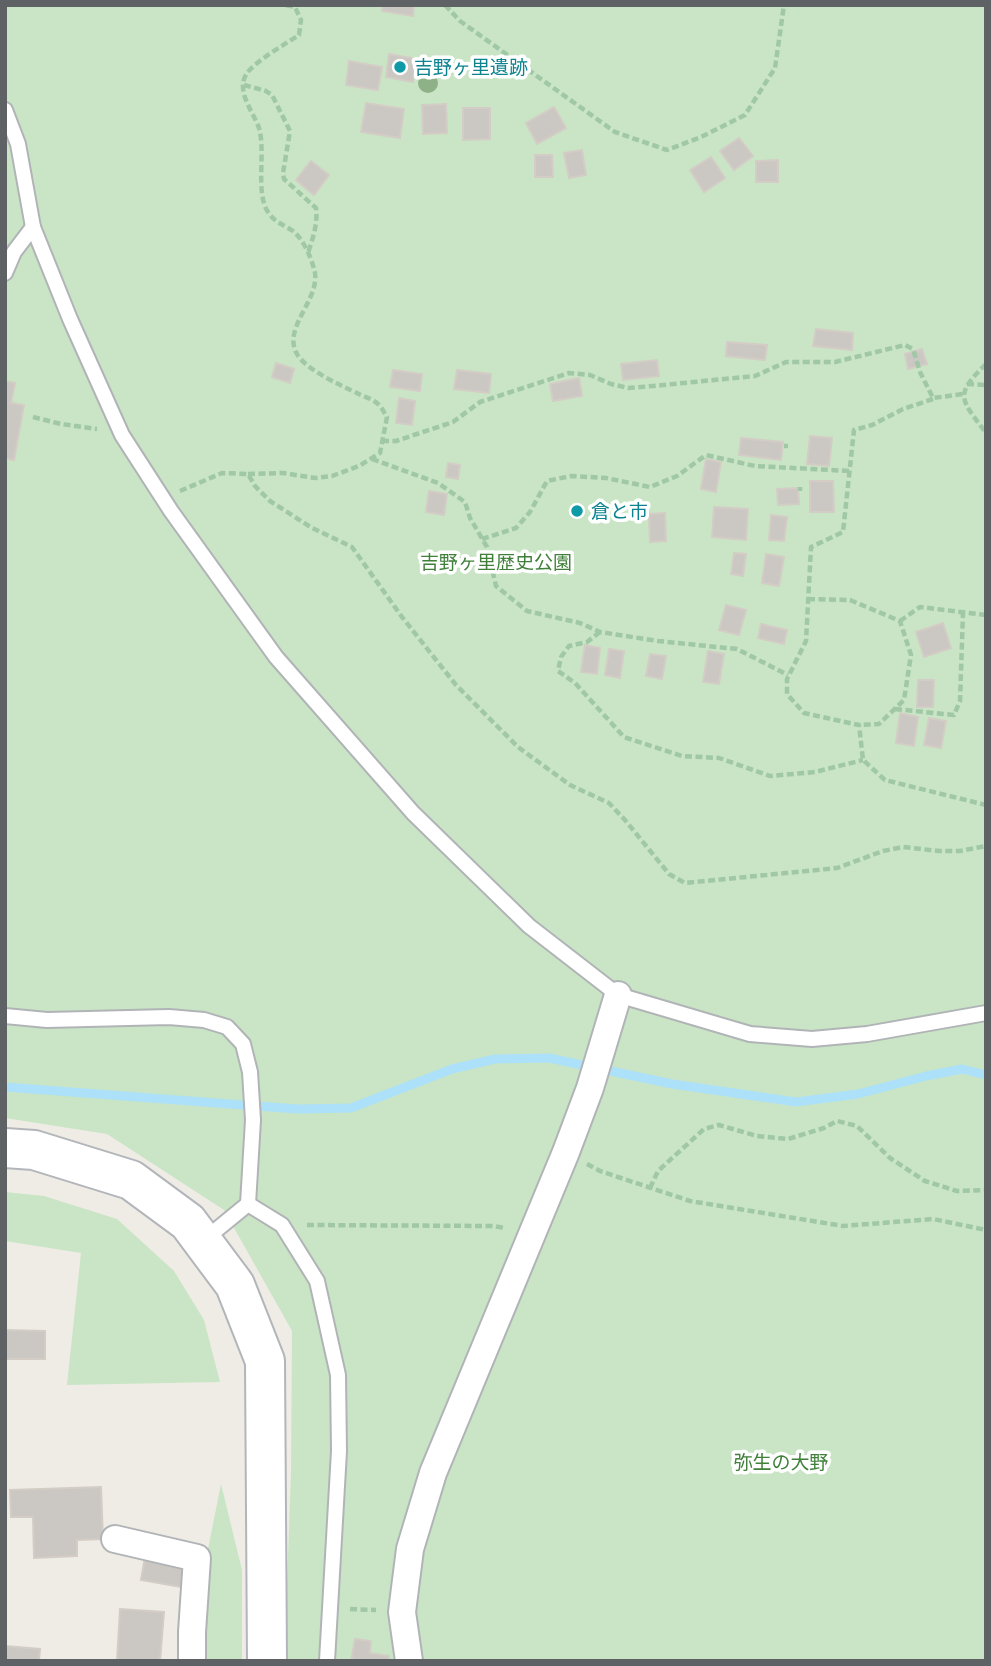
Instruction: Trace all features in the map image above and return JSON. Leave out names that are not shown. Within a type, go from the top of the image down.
[{"type":"street","points":[[409,1661],[402,1612],[410,1549],[433,1473],[566,1152],[590,1088],[618,995]]},
{"type":"street","points":[[5,1147],[34,1150],[131,1180],[188,1222],[235,1285],[264,1361],[267,1661]]},
{"type":"street","points":[[115,1539],[197,1558],[192,1661]]},
{"type":"lane","points":[[5,110],[18,145],[33,227],[70,319],[122,435],[163,499],[276,657],[414,813],[529,926],[618,995],[750,1034],[812,1039],[867,1034],[986,1013]]},
{"type":"lane","points":[[5,273],[14,253],[33,227]]},
{"type":"lane","points":[[5,1016],[47,1020],[169,1017],[204,1020],[227,1027],[243,1044],[250,1072],[253,1120],[248,1204],[202,1241]]},
{"type":"lane","points":[[248,1204],[282,1225],[317,1281],[338,1375],[339,1451],[327,1661]]},
{"type":"path","points":[[163,499],[222,473],[283,473],[315,478],[332,476],[359,466],[380,453],[387,417],[379,404],[316,372],[297,355],[293,342],[297,326],[312,295],[315,275],[305,246],[295,232],[274,219],[266,209],[262,191],[259,129],[243,90],[246,75],[254,66],[299,35],[301,20],[295,7],[284,5]]},
{"type":"path","points":[[445,5],[460,21],[615,132],[667,150],[745,115],[775,68],[785,5]]},
{"type":"path","points":[[244,85],[272,95],[289,131],[284,178],[317,212],[314,237],[308,254]]},
{"type":"path","points":[[382,442],[396,441],[453,422],[481,402],[569,373],[590,375],[628,388],[653,386],[755,376],[786,362],[835,362],[905,345],[912,349],[933,398]]},
{"type":"path","points":[[986,364],[967,384],[963,394],[967,407],[986,433]]},
{"type":"path","points":[[967,384],[986,385]]},
{"type":"path","points":[[808,599],[850,600],[900,621],[911,655],[904,700],[879,724],[859,725],[804,713],[787,694],[788,675],[806,641],[808,599],[811,547],[843,532],[854,430],[872,425],[902,409],[933,398],[963,394]]},
{"type":"path","points":[[33,417],[122,435]]},
{"type":"path","points":[[482,539],[516,528],[530,512],[547,481],[571,476],[606,478],[650,487],[677,476],[706,455],[755,466],[849,471]]},
{"type":"path","points":[[371,459],[438,483],[465,502],[470,518],[487,547],[496,586],[527,611],[580,623],[600,632],[737,649],[788,675]]},
{"type":"path","points":[[248,474],[255,486],[270,501],[312,528],[352,547],[402,617],[456,685],[518,747],[570,785],[608,803],[669,874],[685,883],[836,868],[883,851],[903,847],[960,851],[986,846]]},
{"type":"path","points":[[900,621],[920,607],[986,615]]},
{"type":"path","points":[[894,709],[954,715],[960,701],[963,613]]},
{"type":"path","points":[[600,632],[587,642],[569,646],[561,657],[558,671],[575,683],[624,737],[682,756],[719,758],[771,776],[815,772],[863,760]]},
{"type":"path","points":[[859,725],[863,760],[885,780],[986,805]]},
{"type":"path","points":[[650,1188],[658,1171],[704,1129],[719,1125],[758,1136],[788,1139],[814,1132],[837,1121],[857,1126],[890,1158],[925,1181],[957,1191],[986,1190]]},
{"type":"path","points":[[566,1152],[600,1171],[690,1201],[843,1226],[933,1219],[986,1230]]},
{"type":"path","points":[[282,1225],[493,1226],[533,1233]]},
{"type":"path","points":[[331,1608],[402,1612]]},
{"type":"green space","name":"吉野ヶ里歴史公園","points":[[5,5],[986,5],[986,1661],[286,1661],[292,1331],[224,1210],[107,1134],[5,1118]]},
{"type":"green space","points":[[5,1192],[44,1196],[117,1219],[174,1271],[204,1320],[220,1382],[67,1385],[81,1253],[5,1241]]},
{"type":"green space","points":[[221,1484],[242,1570],[242,1661],[204,1661],[206,1559]]},
{"type":"building","points":[[383,5],[414,5],[413,16],[382,11]]},
{"type":"building","points":[[389,54],[417,59],[413,82],[386,77]]},
{"type":"building","points":[[349,61],[382,67],[378,90],[346,85]]},
{"type":"building","points":[[366,103],[404,109],[400,138],[361,132]]},
{"type":"building","points":[[446,104],[447,133],[423,134],[422,105]]},
{"type":"building","points":[[554,107],[566,128],[537,144],[526,123]]},
{"type":"building","points":[[463,108],[490,108],[490,139],[463,140]]},
{"type":"building","points":[[739,138],[753,156],[734,170],[720,151]]},
{"type":"building","points":[[582,150],[586,175],[569,178],[564,153]]},
{"type":"building","points":[[535,155],[552,155],[553,177],[535,177]]},
{"type":"building","points":[[711,157],[725,178],[704,192],[690,170]]},
{"type":"building","points":[[778,160],[778,182],[756,182],[756,161]]},
{"type":"building","points":[[311,161],[329,175],[314,195],[296,180]]},
{"type":"building","points":[[816,329],[853,333],[852,350],[813,346]]},
{"type":"building","points":[[727,342],[767,345],[765,360],[726,356]]},
{"type":"building","points":[[922,349],[927,364],[908,369],[905,354]]},
{"type":"building","points":[[657,360],[659,376],[623,380],[621,364]]},
{"type":"building","points":[[276,363],[294,369],[290,383],[272,377]]},
{"type":"building","points":[[393,370],[422,374],[420,391],[390,387]]},
{"type":"building","points":[[457,370],[491,374],[489,393],[454,389]]},
{"type":"building","points":[[579,378],[582,396],[553,401],[550,384]]},
{"type":"building","points":[[5,381],[15,383],[11,403],[24,405],[14,460],[5,458]]},
{"type":"building","points":[[399,398],[415,401],[412,425],[396,423]]},
{"type":"building","points":[[810,436],[832,438],[829,466],[807,464]]},
{"type":"building","points":[[741,438],[783,442],[781,460],[739,455]]},
{"type":"building","points":[[706,459],[721,462],[716,492],[701,489]]},
{"type":"building","points":[[448,463],[460,465],[458,479],[446,477]]},
{"type":"building","points":[[810,481],[833,481],[834,512],[810,512]]},
{"type":"building","points":[[798,488],[799,504],[778,505],[777,489]]},
{"type":"building","points":[[429,491],[447,494],[444,515],[426,512]]},
{"type":"building","points":[[714,507],[748,509],[746,540],[712,537]]},
{"type":"building","points":[[665,513],[666,541],[650,542],[649,514]]},
{"type":"building","points":[[771,515],[787,517],[784,541],[769,540]]},
{"type":"building","points":[[734,553],[746,554],[743,576],[731,574]]},
{"type":"building","points":[[766,554],[784,557],[779,586],[762,583]]},
{"type":"building","points":[[726,605],[746,610],[739,635],[719,630]]},
{"type":"building","points":[[943,623],[951,648],[924,657],[916,632]]},
{"type":"building","points":[[761,624],[787,630],[784,644],[758,638]]},
{"type":"building","points":[[585,645],[600,648],[597,674],[581,672]]},
{"type":"building","points":[[609,649],[624,651],[620,678],[605,675]]},
{"type":"building","points":[[708,651],[724,654],[719,684],[703,682]]},
{"type":"building","points":[[650,654],[666,656],[662,679],[646,676]]},
{"type":"building","points":[[918,680],[934,680],[933,707],[917,707]]},
{"type":"building","points":[[900,713],[918,717],[914,746],[896,743]]},
{"type":"building","points":[[929,718],[946,721],[941,748],[924,745]]},
{"type":"building","points":[[5,1330],[45,1331],[45,1359],[5,1359]]},
{"type":"building","points":[[101,1487],[103,1539],[77,1540],[77,1556],[34,1558],[33,1517],[11,1517],[10,1490]]},
{"type":"building","points":[[145,1557],[186,1563],[182,1587],[141,1580]]},
{"type":"building","points":[[120,1609],[164,1612],[160,1661],[117,1661]]},
{"type":"building","points":[[355,1639],[371,1641],[370,1653],[389,1656],[388,1661],[351,1661]]},
{"type":"building","points":[[5,1646],[40,1649],[39,1661],[5,1661]]},
{"type":"waterway","points":[[5,1087],[297,1109],[351,1108],[452,1069],[495,1059],[549,1058],[672,1084],[796,1102],[858,1094],[962,1069],[986,1075]]},
{"type":"place","name":"吉野ヶ里遺跡","points":[[400,67]]},
{"type":"place","name":"倉と市","points":[[577,511]]},
{"type":"park label","name":"弥生の大野","points":[[781,1462]]}]
